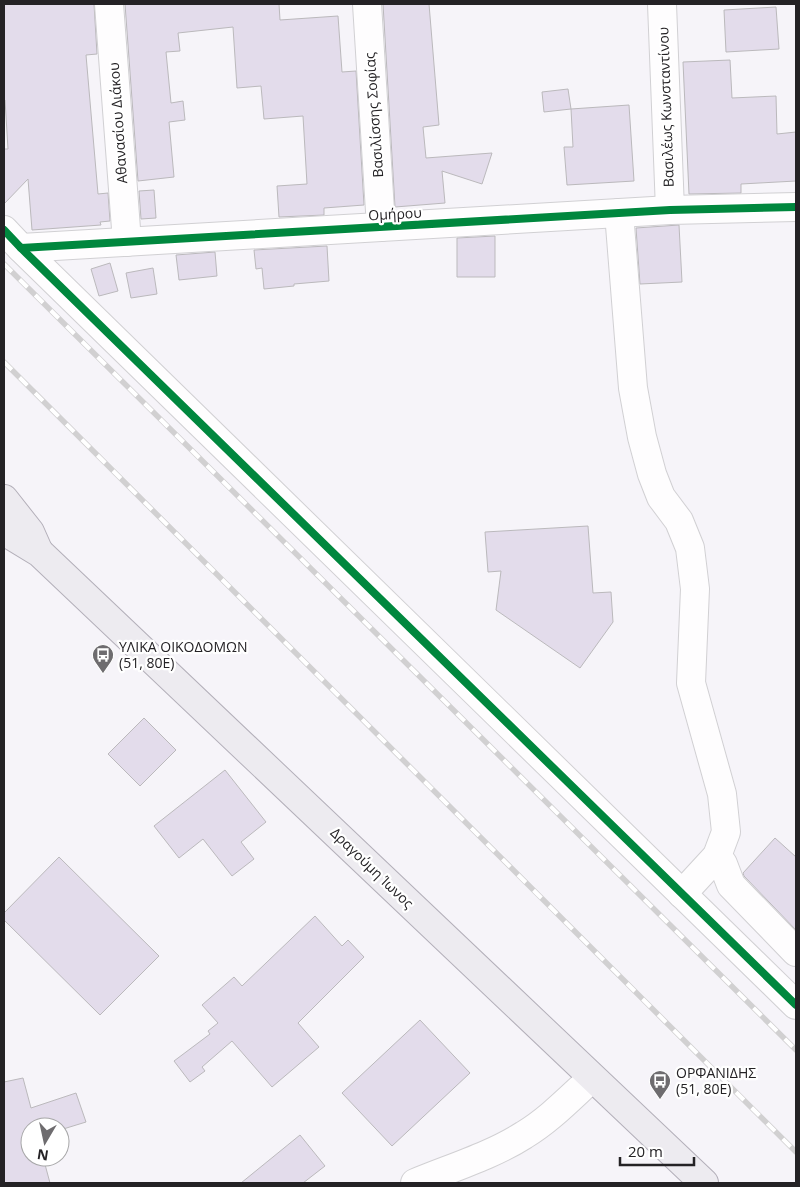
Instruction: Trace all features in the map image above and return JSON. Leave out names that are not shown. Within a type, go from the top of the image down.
[{"type":"main road","name":"Δραγούμη Ίωνος","points":[[4,499],[30,532],[40,553]]},
{"type":"main road","name":"Δραγούμη Ίωνος","points":[[4,531],[40,553],[704,1183]]},
{"type":"street","name":"Αθανασίου Διάκου","points":[[109,4],[127,242]]},
{"type":"street","name":"Βασιλίσσης Σοφίας","points":[[367,4],[381,227]]},
{"type":"street","name":"Βασιλέως Κωνσταντίνου","points":[[662,4],[670,210]]},
{"type":"street","name":"Ομήρου","points":[[12,239],[127,242],[670,210],[796,207]]},
{"type":"street","points":[[619,214],[633,388],[642,437],[660,497],[679,521],[690,548],[695,589],[691,683],[722,794],[726,832],[717,856],[682,894]]},
{"type":"street","points":[[12,239],[796,1005]]},
{"type":"street","points":[[717,856],[724,864],[731,884],[796,952]]},
{"type":"street","points":[[415,1183],[492,1152],[523,1136],[549,1118],[592,1078]]},
{"type":"building","points":[[4,4],[94,4],[97,54],[86,55],[98,194],[108,193],[110,221],[100,222],[101,225],[32,230],[28,179],[4,204],[4,149],[8,149],[4,100]]},
{"type":"building","points":[[125,4],[279,4],[280,20],[338,16],[342,72],[356,71],[364,205],[324,208],[324,215],[279,217],[277,186],[307,184],[303,116],[264,119],[261,86],[237,88],[233,27],[178,33],[180,51],[166,52],[171,103],[183,101],[185,120],[169,122],[174,177],[138,181]]},
{"type":"building","points":[[383,4],[429,4],[439,125],[423,127],[426,158],[492,153],[482,184],[442,171],[445,203],[395,207]]},
{"type":"building","points":[[776,7],[779,49],[726,52],[724,10]]},
{"type":"building","points":[[730,60],[732,98],[776,96],[777,134],[796,132],[796,181],[741,184],[741,193],[689,194],[683,62]]},
{"type":"building","points":[[568,89],[571,109],[544,112],[542,92]]},
{"type":"building","points":[[629,105],[634,181],[567,185],[564,147],[573,147],[571,109]]},
{"type":"building","points":[[154,190],[156,218],[141,219],[139,191]]},
{"type":"building","points":[[679,225],[682,282],[640,284],[636,228]]},
{"type":"building","points":[[495,236],[495,277],[457,277],[457,238]]},
{"type":"building","points":[[327,246],[329,281],[264,289],[262,268],[256,269],[254,250]]},
{"type":"building","points":[[215,252],[217,276],[179,280],[176,255]]},
{"type":"building","points":[[110,263],[118,291],[99,296],[91,269]]},
{"type":"building","points":[[153,268],[157,294],[131,298],[126,273]]},
{"type":"building","points":[[588,526],[593,593],[611,592],[613,622],[580,668],[496,610],[501,571],[488,572],[485,532]]},
{"type":"building","points":[[144,718],[176,750],[140,786],[108,754]]},
{"type":"building","points":[[225,770],[266,822],[241,842],[254,859],[232,876],[203,839],[179,858],[154,826]]},
{"type":"building","points":[[775,838],[796,857],[796,930],[743,873]]},
{"type":"building","points":[[59,857],[159,956],[100,1015],[4,920],[4,913]]},
{"type":"building","points":[[315,916],[342,946],[348,940],[364,957],[298,1023],[319,1047],[272,1087],[232,1041],[202,1067],[205,1071],[190,1082],[174,1061],[210,1034],[208,1031],[218,1023],[202,1005],[234,977],[242,986]]},
{"type":"building","points":[[420,1020],[470,1073],[392,1146],[342,1093]]},
{"type":"building","points":[[23,1078],[31,1108],[76,1093],[86,1122],[70,1127],[70,1117],[20,1117],[20,1167],[46,1167],[50,1183],[4,1183],[4,1082]]},
{"type":"building","points":[[300,1135],[325,1166],[303,1183],[241,1183]]},
{"type":"railway","points":[[4,264],[796,1050]]},
{"type":"railway","points":[[4,362],[796,1152]]},
{"type":"cycle path","points":[[4,230],[21,248],[670,210],[796,207]]},
{"type":"cycle path","points":[[21,248],[796,1005]]},
{"type":"place","name":"ΥΛΙΚΑ ΟΙΚΟΔΟΜΩΝ (51, 80Ε)","points":[[103,674]]},
{"type":"place","name":"ΟΡΦΑΝΙΔΗΣ (51, 80Ε)","points":[[660,1100]]}]
